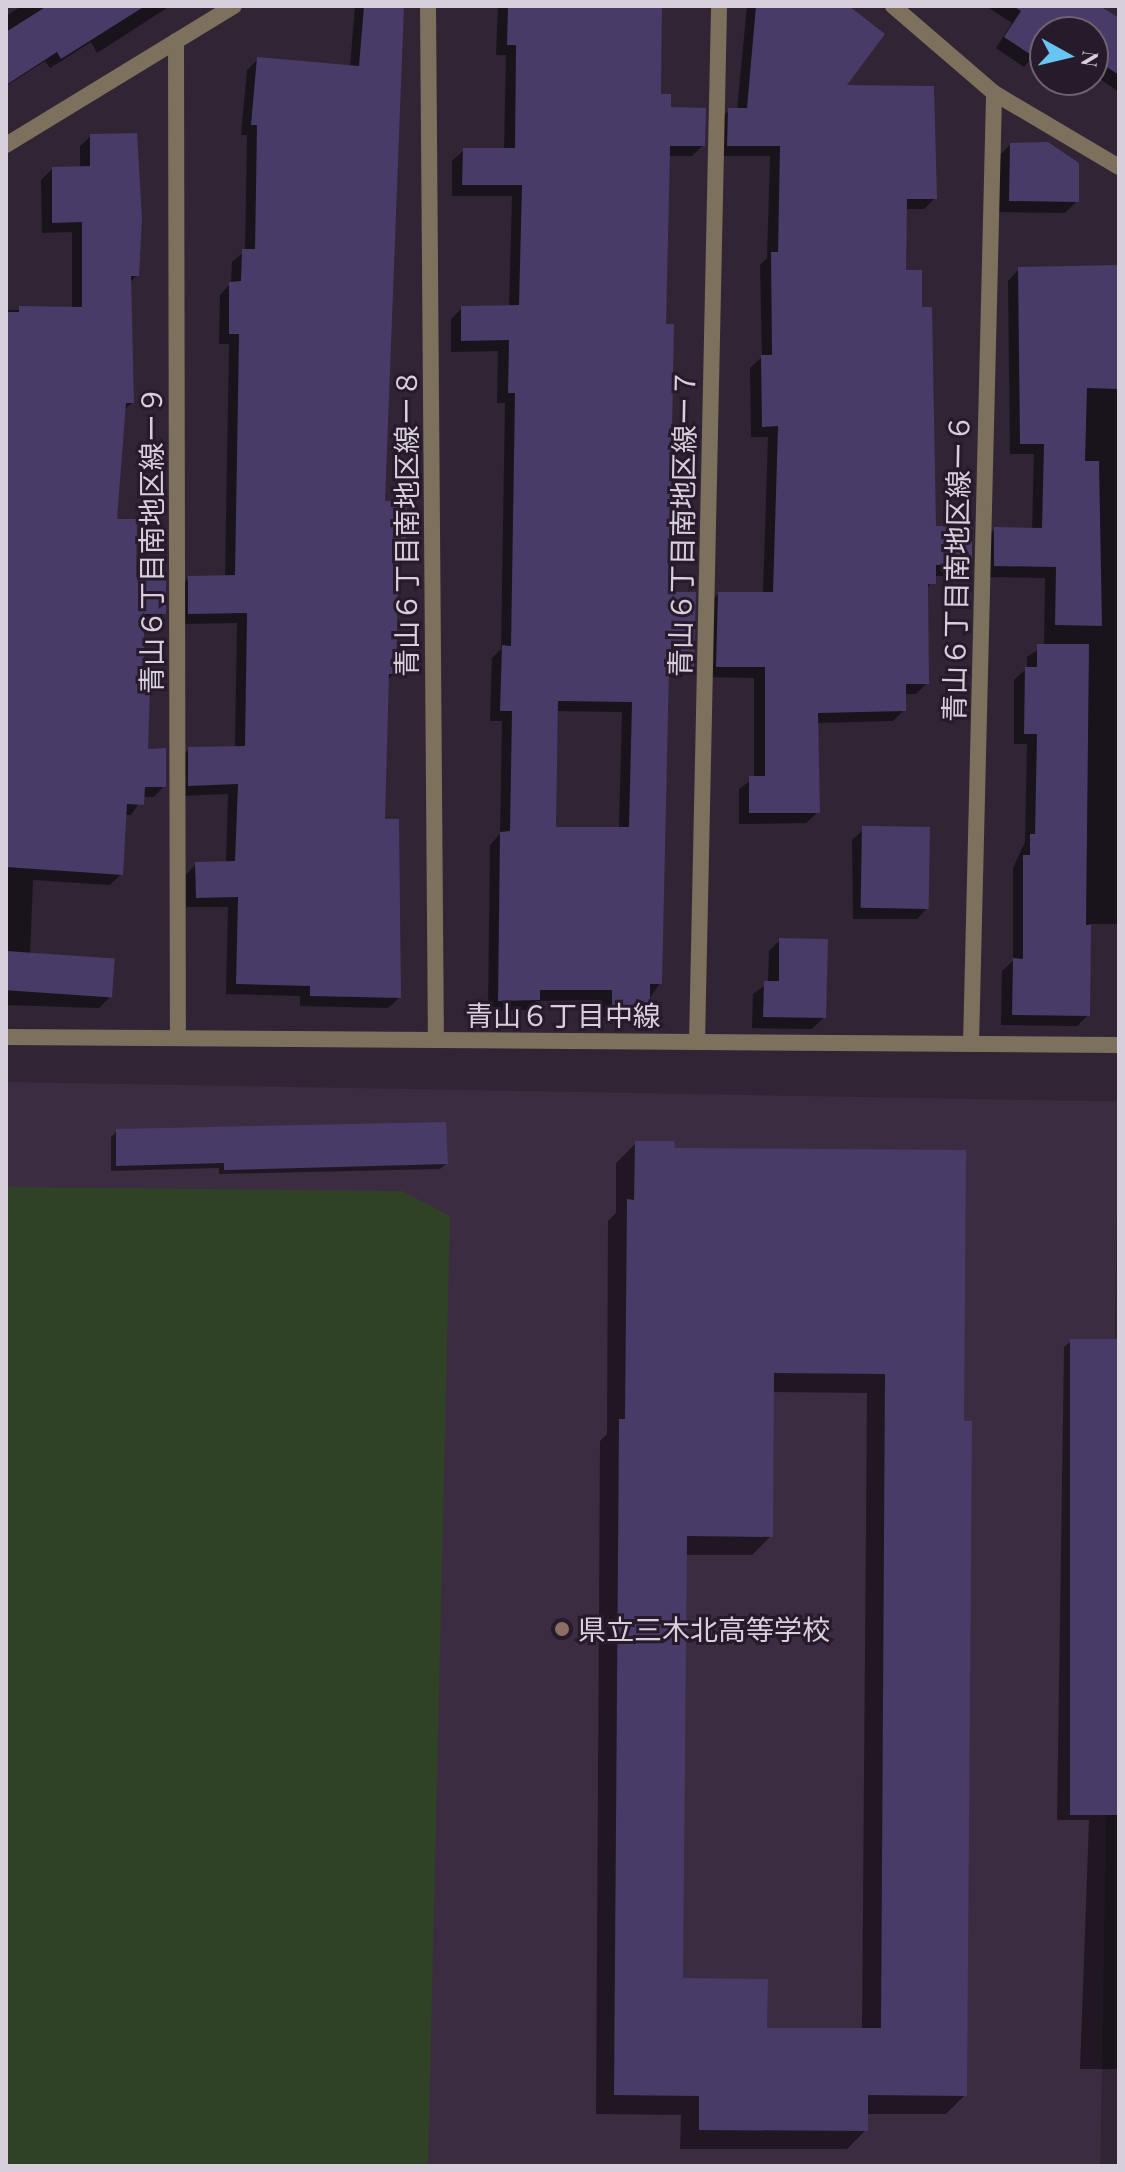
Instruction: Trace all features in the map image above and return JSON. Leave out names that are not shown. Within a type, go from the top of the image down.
[{"type":"street","points":[[6,145],[234,6]]},
{"type":"street","name":"青山６丁目南地区線ー８","points":[[428,6],[436,1040]]},
{"type":"street","name":"青山６丁目南地区線ー７","points":[[697,1042],[719,6]]},
{"type":"street","points":[[893,6],[994,93],[1119,167]]},
{"type":"street","name":"青山６丁目南地区線ー９","points":[[176,41],[178,1038]]},
{"type":"street","name":"青山６丁目南地区線ー６","points":[[971,1044],[994,93]]},
{"type":"street","name":"青山６丁目中線","points":[[6,1037],[1119,1045]]},
{"type":"shaded area","name":"県立三木北高等学校","points":[[6,1082],[1119,1101],[1100,2166],[6,2166]]},
{"type":"green space","points":[[6,1187],[402,1191],[450,1216],[428,2166],[6,2166]]},
{"type":"building","points":[[47,6],[145,6],[61,59],[57,52],[6,85],[6,32]]},
{"type":"building","points":[[364,6],[404,6],[385,501],[407,501],[406,542],[399,542],[396,674],[389,674],[385,819],[399,819],[401,998],[310,996],[310,986],[236,984],[238,897],[196,898],[195,862],[235,861],[238,784],[188,786],[188,747],[245,746],[247,613],[188,614],[188,576],[235,575],[239,334],[229,334],[229,282],[241,281],[242,249],[255,249],[257,125],[251,125],[257,57],[359,66]]},
{"type":"building","points":[[508,6],[662,6],[661,94],[671,94],[671,107],[706,108],[705,146],[670,146],[666,324],[674,324],[669,592],[696,592],[694,667],[669,667],[662,984],[650,984],[650,1006],[612,1007],[612,990],[540,990],[540,1000],[498,1001],[500,832],[510,831],[512,711],[500,711],[502,645],[511,646],[515,393],[508,393],[509,340],[461,341],[461,306],[519,305],[522,185],[462,185],[463,148],[515,148],[516,45],[507,45]],"holes":[[[558,701],[632,702],[629,827],[556,827]]]},
{"type":"building","points":[[756,6],[849,6],[885,34],[847,85],[934,86],[937,199],[907,199],[906,270],[922,270],[922,307],[932,307],[936,526],[972,527],[972,566],[936,565],[936,584],[928,584],[929,684],[906,684],[906,711],[818,713],[820,813],[749,813],[749,776],[765,776],[765,667],[716,667],[718,592],[773,592],[778,426],[762,427],[761,355],[772,355],[771,252],[778,252],[780,146],[727,146],[728,108],[747,108]]},
{"type":"building","points":[[1013,6],[1100,6],[1119,18],[1119,75],[1109,68],[1109,16],[1029,16],[1029,53],[1004,37],[1021,11]]},
{"type":"building","points":[[137,133],[142,219],[139,276],[131,276],[134,403],[126,403],[117,519],[137,519],[136,577],[166,577],[166,614],[144,614],[144,689],[150,689],[148,749],[166,748],[166,787],[145,787],[144,805],[127,804],[123,875],[6,867],[6,312],[19,312],[19,306],[82,307],[82,222],[52,223],[52,167],[90,166],[90,134]]},
{"type":"building","points":[[1048,142],[1079,163],[1079,202],[1009,201],[1010,143]]},
{"type":"building","points":[[1119,265],[1119,389],[1087,388],[1085,461],[1099,461],[1102,626],[1055,625],[1056,567],[994,566],[994,527],[1042,528],[1044,444],[1020,444],[1018,267]]},
{"type":"building","points":[[1037,644],[1089,644],[1086,925],[1091,925],[1090,1016],[1012,1015],[1013,958],[1023,959],[1023,855],[1030,855],[1030,834],[1035,834],[1037,734],[1024,734],[1025,667],[1037,667]]},
{"type":"building","points":[[862,826],[930,827],[929,909],[861,908]]},
{"type":"building","points":[[779,938],[828,939],[826,1018],[763,1017],[764,981],[779,981]]},
{"type":"building","points":[[6,951],[115,959],[112,998],[6,990]]},
{"type":"building","points":[[446,1122],[448,1164],[224,1170],[224,1163],[116,1166],[116,1129]]},
{"type":"building","points":[[635,1141],[674,1141],[675,1148],[966,1150],[964,1421],[972,1421],[967,2096],[868,2095],[868,2131],[699,2130],[699,2096],[614,2095],[619,1419],[625,1419],[627,1199],[634,1200]],"holes":[[[774,1373],[885,1374],[881,2028],[767,2028],[768,1979],[683,1978],[687,1536],[773,1537]]]},
{"type":"building","points":[[1070,1339],[1119,1339],[1119,1815],[1070,1815]]},
{"type":"place","name":"県立三木北高等学校","points":[[562,1629]]}]
